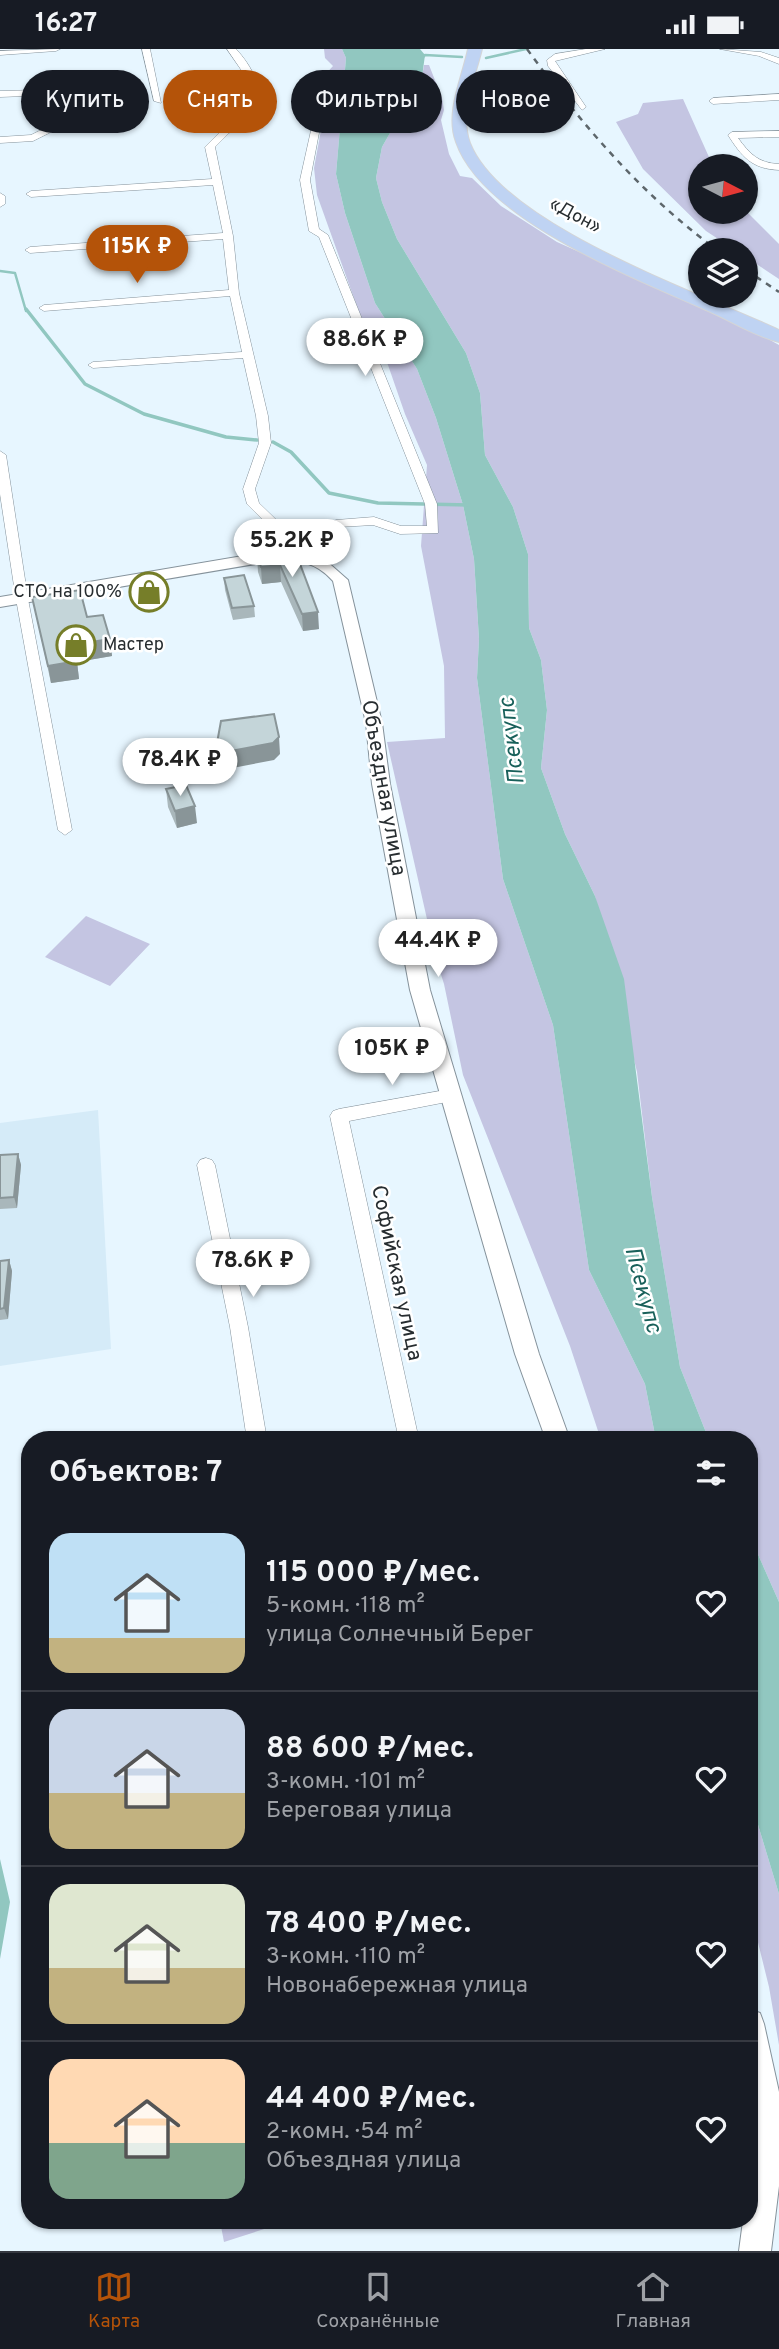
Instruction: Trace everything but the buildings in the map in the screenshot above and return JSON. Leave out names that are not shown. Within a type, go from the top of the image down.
[{"type":"highway","name":"«Дон»","points":[[475,49],[463,90],[459,118],[463,144],[473,165],[496,191],[555,232],[779,337]]},
{"type":"street","points":[[0,53],[56,49]]},
{"type":"street","points":[[146,49],[158,101]]},
{"type":"street","points":[[231,49],[243,61],[256,97],[256,111],[226,131],[210,147],[228,236],[234,293],[262,416],[265,443],[249,489],[253,504],[301,551]]},
{"type":"street","points":[[582,107],[551,64],[551,60],[558,56],[600,49]]},
{"type":"street","points":[[724,49],[761,54],[779,61]]},
{"type":"street","points":[[0,94],[21,93]]},
{"type":"street","points":[[713,101],[779,97]]},
{"type":"street","points":[[0,140],[33,138],[42,133]]},
{"type":"street","points":[[0,602],[301,551],[335,524],[374,521],[400,530],[435,530],[431,504],[407,448],[379,369],[355,319],[323,235],[314,231],[305,180],[315,133]]},
{"type":"street","points":[[779,134],[732,135],[751,163],[779,167]]},
{"type":"street","points":[[30,194],[215,182]]},
{"type":"street","points":[[0,196],[0,204]]},
{"type":"street","points":[[30,250],[228,236]]},
{"type":"street","points":[[44,308],[234,293]]},
{"type":"street","points":[[93,365],[246,355]]},
{"type":"street","points":[[0,455],[22,599],[65,830]]},
{"type":"street","name":"Объездная улица","points":[[301,551],[329,566],[340,580],[373,723],[381,785],[420,990],[527,1355],[555,1431]]},
{"type":"street","name":"Софийская улица","points":[[407,1431],[339,1115],[451,1095]]},
{"type":"street","points":[[206,1165],[239,1327],[256,1431]]},
{"type":"street","points":[[758,2065],[771,2125],[758,2227]]},
{"type":"street","points":[[755,2251],[758,2229]]},
{"type":"shaded area","points":[[324,49],[342,49],[346,58],[345,70],[329,70],[333,66],[325,58]]},
{"type":"shaded area","points":[[424,65],[429,65],[431,70],[423,70]]},
{"type":"shaded area","points":[[683,99],[708,154],[688,154],[688,213],[643,169],[616,122],[638,114],[643,103]]},
{"type":"shaded area","points":[[442,124],[449,154],[460,176],[472,178],[501,206],[557,242],[688,301],[688,308],[705,308],[779,345],[779,1602],[758,1554],[758,1431],[705,1431],[680,1367],[652,1197],[637,1072],[595,896],[565,834],[541,768],[547,710],[541,660],[529,628],[528,554],[513,507],[485,455],[480,393],[466,353],[397,239],[382,202],[376,178],[382,147],[390,133],[442,133]]},
{"type":"shaded area","points":[[320,133],[340,133],[336,174],[345,213],[375,303],[417,369],[436,418],[463,505],[474,559],[479,639],[477,678],[503,879],[553,1025],[589,1270],[645,1384],[654,1431],[598,1431],[570,1346],[463,1075],[387,742],[445,738],[444,666],[421,546],[427,465],[388,365],[360,315],[317,195],[314,168]]},
{"type":"shaded area","points":[[758,223],[779,244],[779,279],[758,265],[758,238],[717,238],[699,224]]},
{"type":"shaded area","points":[[86,916],[150,944],[110,986],[45,957]]},
{"type":"shaded area","points":[[98,1110],[111,1349],[0,1366],[0,1123]]},
{"type":"shaded area","points":[[758,1825],[779,1894],[779,2045],[758,1942]]},
{"type":"shaded area","points":[[222,2229],[264,2229],[224,2242]]},
{"type":"water","points":[[342,49],[420,49],[425,55],[423,70],[345,70],[346,58]]},
{"type":"water","name":"Псекупс","points":[[340,133],[390,133],[382,147],[376,178],[382,202],[397,239],[466,353],[480,393],[485,455],[513,507],[528,554],[529,628],[541,660],[547,710],[541,768],[565,834],[595,896],[624,979],[652,1197],[680,1367],[705,1431],[654,1431],[645,1384],[589,1270],[553,1025],[503,879],[477,678],[479,639],[474,559],[463,505],[436,418],[417,369],[375,303],[345,213],[336,174]]},
{"type":"water","points":[[758,1554],[779,1602],[779,1894],[758,1825]]},
{"type":"water","points":[[0,1859],[10,1902],[0,1959]]},
{"type":"waterway","points":[[486,58],[526,49]]},
{"type":"waterway","points":[[421,59],[425,55],[462,57]]},
{"type":"waterway","points":[[0,271],[15,273],[26,311]]},
{"type":"waterway","points":[[26,309],[85,384],[144,414],[226,437],[257,440]]},
{"type":"waterway","points":[[273,442],[291,452],[329,493],[378,503],[469,505]]},
{"type":"railway","points":[[527,49],[569,105],[614,157],[663,206],[702,238]]},
{"type":"railway","points":[[758,278],[779,292]]},
{"type":"place","name":"СТО на 100%","points":[[149,592]]},
{"type":"place","name":"Мастер","points":[[76,645]]}]
